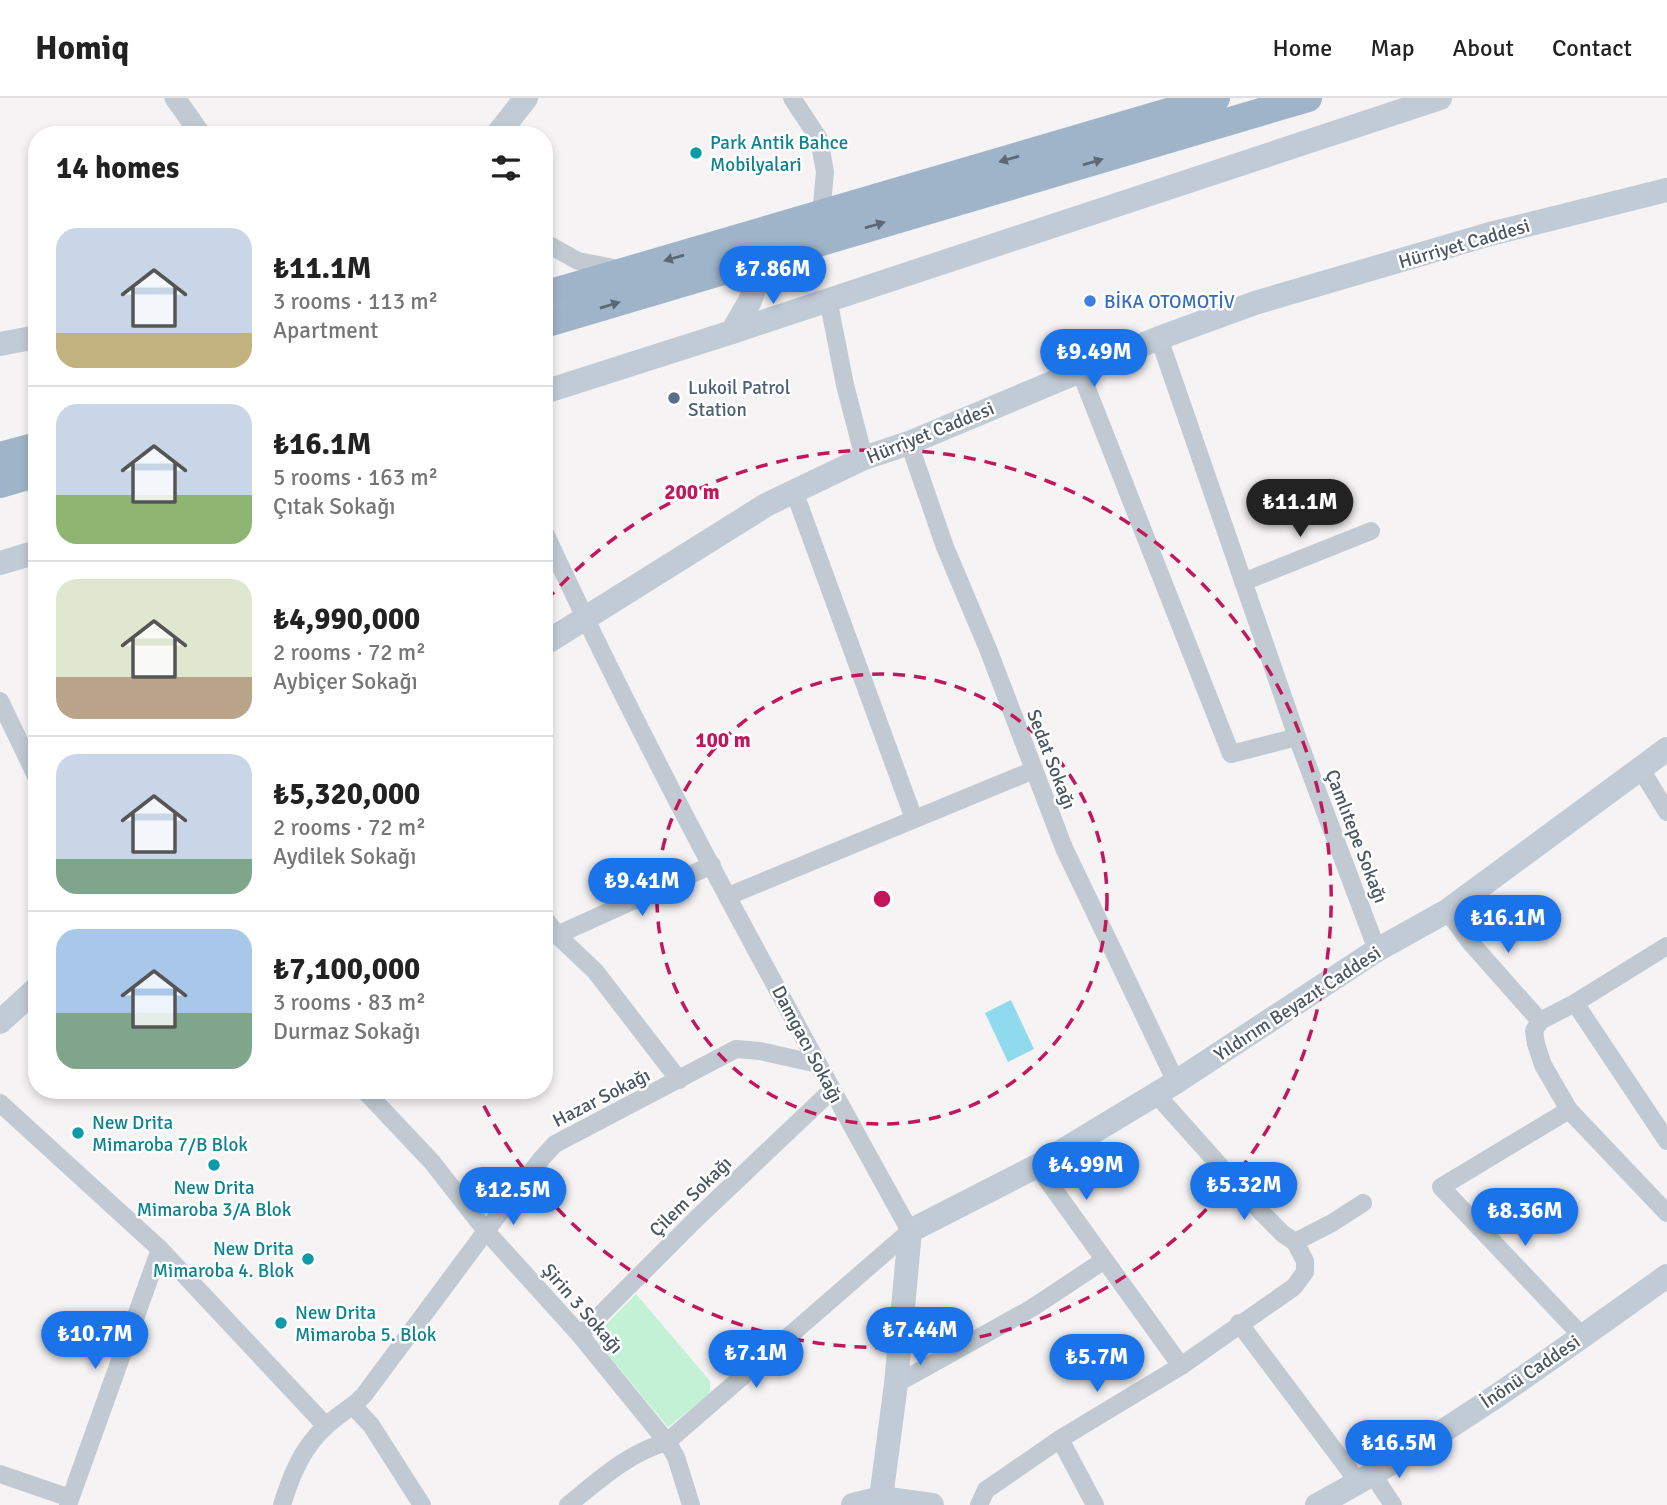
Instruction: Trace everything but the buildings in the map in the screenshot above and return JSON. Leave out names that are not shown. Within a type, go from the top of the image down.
[{"type":"highway","points":[[553,292],[821,215],[1152,107],[1216,98]]},
{"type":"highway","points":[[553,321],[1308,98]]},
{"type":"highway","points":[[0,456],[28,448]]},
{"type":"highway","points":[[0,484],[28,476]]},
{"type":"main road","points":[[505,126],[526,98]]},
{"type":"main road","points":[[553,389],[1440,98]]},
{"type":"main road","name":"Hürriyet Caddesi","points":[[553,638],[766,505],[794,491],[864,458],[909,443],[1159,338],[1255,303],[1490,234],[1667,190]]},
{"type":"main road","points":[[732,332],[750,301],[766,257]]},
{"type":"main road","points":[[0,344],[28,339]]},
{"type":"main road","points":[[0,563],[28,555]]},
{"type":"main road","name":"Yıldırım Beyazıt Caddesi","points":[[911,1231],[1037,1166],[1166,1088],[1377,950],[1447,911],[1667,749]]},
{"type":"main road","points":[[0,1023],[28,997]]},
{"type":"main road","points":[[881,1498],[896,1384],[911,1231]]},
{"type":"main road","name":"İnönü Caddesi","points":[[1317,1505],[1366,1479],[1582,1336],[1667,1276]]},
{"type":"main road","points":[[853,1505],[881,1498],[932,1505]]},
{"type":"street","points":[[174,98],[194,126]]},
{"type":"street","points":[[792,98],[819,139],[825,172],[821,215]]},
{"type":"street","points":[[553,247],[578,261],[629,271]]},
{"type":"street","points":[[828,299],[845,385],[864,458]]},
{"type":"street","name":"Çamlıtepe Sokağı","points":[[1159,338],[1297,737],[1377,950]]},
{"type":"street","points":[[1080,371],[1231,754],[1297,737]]},
{"type":"street","name":"Sedat Sokağı","points":[[909,443],[945,547],[988,649],[1064,848],[1166,1088],[1262,1213],[1295,1242]]},
{"type":"street","points":[[794,491],[914,820]]},
{"type":"street","points":[[1243,582],[1371,531]]},
{"type":"street","name":"Damgacı Sokağı","points":[[553,551],[584,618],[728,896],[911,1231]]},
{"type":"street","points":[[0,701],[28,759]]},
{"type":"street","points":[[1640,768],[1667,812]]},
{"type":"street","points":[[728,896],[1034,770]]},
{"type":"street","points":[[557,935],[712,865]]},
{"type":"street","points":[[1447,911],[1470,942],[1540,1021]]},
{"type":"street","points":[[553,929],[595,971],[679,1080]]},
{"type":"street","points":[[1667,946],[1576,1003],[1540,1021],[1534,1031],[1543,1065],[1569,1110],[1667,1213]]},
{"type":"street","points":[[1576,1003],[1667,1141]]},
{"type":"street","name":"Hazar Sokağı","points":[[282,1505],[296,1465],[309,1445],[326,1426],[364,1395],[542,1157],[555,1144],[736,1049],[760,1051],[818,1064]]},
{"type":"street","name":"Çilem Sokağı","points":[[580,1335],[695,1220],[832,1090]]},
{"type":"street","name":"Şirin 3 Sokağı","points":[[372,1099],[432,1162],[486,1231],[580,1335],[667,1442],[676,1457],[691,1505]]},
{"type":"street","points":[[0,1103],[160,1249],[326,1426]]},
{"type":"street","points":[[1569,1110],[1441,1187],[1582,1336]]},
{"type":"street","points":[[1037,1166],[1181,1366]]},
{"type":"street","points":[[979,1505],[986,1490],[1060,1439],[1181,1366],[1294,1287],[1306,1272],[1305,1261],[1295,1242],[1363,1203]]},
{"type":"street","points":[[568,1505],[611,1470],[645,1450],[667,1442],[911,1231]]},
{"type":"street","points":[[0,1474],[69,1502],[160,1249]]},
{"type":"street","points":[[896,1384],[1032,1308],[1103,1261]]},
{"type":"street","points":[[1240,1323],[1366,1479],[1393,1505]]},
{"type":"street","points":[[353,1406],[371,1425],[422,1505]]},
{"type":"street","points":[[1060,1439],[1094,1505]]},
{"type":"green space","points":[[636,1294],[710,1381],[707,1396],[668,1427],[600,1345],[598,1333]]},
{"type":"water","points":[[1011,1000],[1034,1049],[1008,1062],[985,1013]]},
{"type":"place","name":"Park Antik Bahce Mobilyalari","points":[[696,153]]},
{"type":"place","name":"BİKA OTOMOTİV","points":[[1090,301]]},
{"type":"place","name":"Lukoil Patrol Station","points":[[674,398]]},
{"type":"place","name":"New Drita Mimaroba 7/B Blok","points":[[78,1133]]},
{"type":"place","name":"New Drita Mimaroba 3/A Blok","points":[[214,1165]]},
{"type":"place","name":"New Drita Mimaroba 4. Blok","points":[[308,1259]]},
{"type":"place","name":"New Drita Mimaroba 5. Blok","points":[[281,1323]]}]
